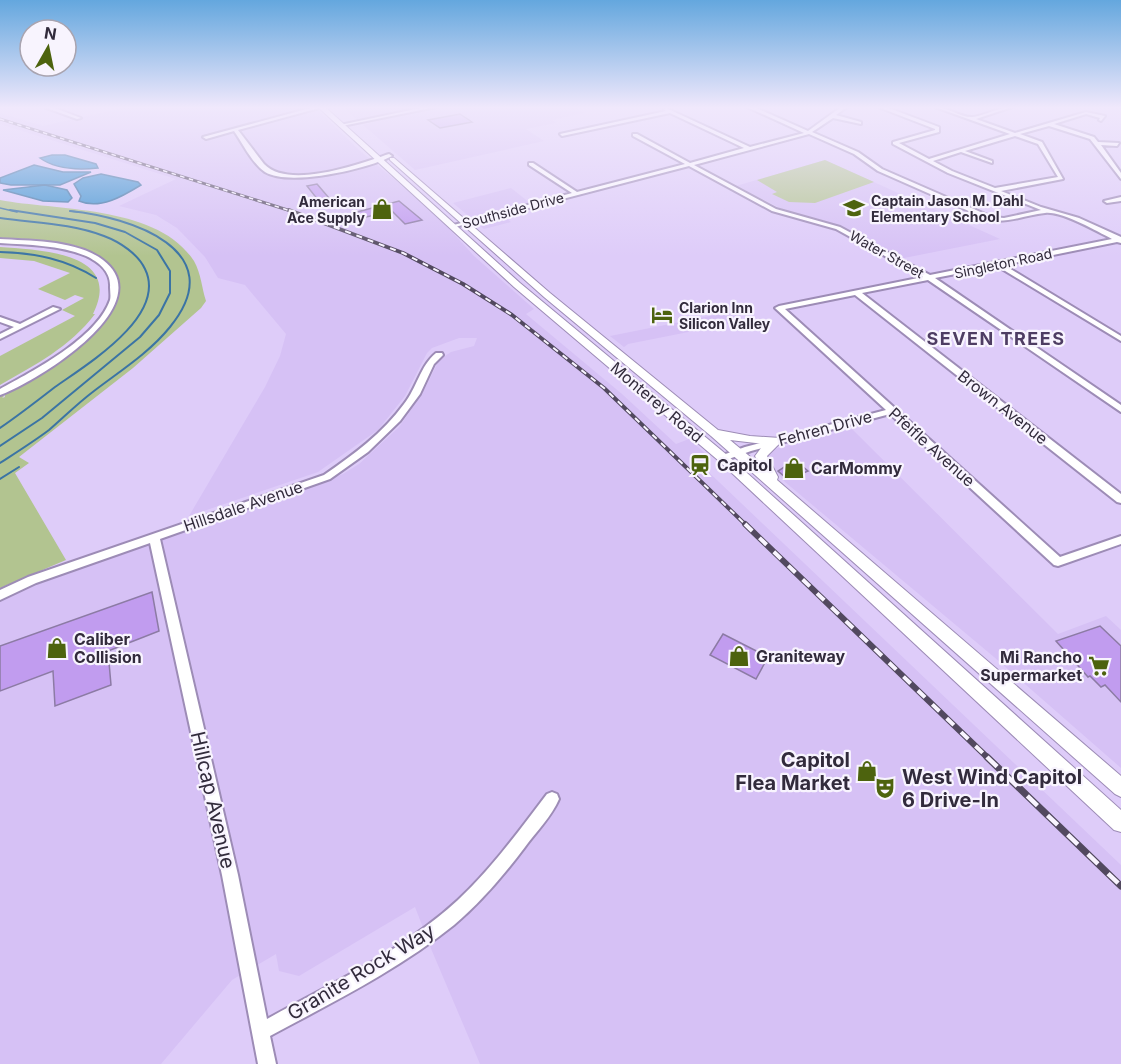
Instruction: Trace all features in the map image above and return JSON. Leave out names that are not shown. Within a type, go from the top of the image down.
[{"type":"main road","name":"Monterey Road","points":[[376,157],[549,311],[731,455],[777,487],[1121,788]]},
{"type":"main road","name":"Monterey Road","points":[[390,157],[561,307],[715,433],[731,455],[1121,823]]},
{"type":"main road","points":[[549,311],[561,307]]},
{"type":"main road","points":[[715,433],[750,440],[776,441]]},
{"type":"main road","points":[[776,441],[763,451],[761,456],[777,487]]},
{"type":"street","points":[[256,157],[265,169],[276,174],[305,176],[388,157]]},
{"type":"street","name":"Water Street","points":[[675,157],[774,210],[843,230],[930,278],[1121,409]]},
{"type":"street","name":"Southside Drive","points":[[453,226],[721,157]]},
{"type":"street","points":[[861,157],[880,170],[991,219],[1004,220],[1048,211]]},
{"type":"street","points":[[919,157],[994,190],[1048,211],[1077,219],[1120,240]]},
{"type":"street","points":[[927,161],[944,157]]},
{"type":"street","points":[[976,157],[990,162]]},
{"type":"street","points":[[994,190],[1061,178],[1048,157]]},
{"type":"street","points":[[1106,157],[1121,177]]},
{"type":"street","points":[[531,164],[575,193]]},
{"type":"street","points":[[1112,166],[1121,167]]},
{"type":"street","points":[[1107,201],[1121,199]]},
{"type":"street","name":"Singleton Road","points":[[779,308],[1120,240]]},
{"type":"street","points":[[0,242],[47,247],[77,254],[100,268],[108,285],[107,299],[102,310],[82,335],[52,358],[0,387]]},
{"type":"street","points":[[0,242],[58,246],[88,254],[108,269],[116,286],[115,295],[107,313],[89,335],[48,366],[0,392]]},
{"type":"street","points":[[998,264],[1121,339]]},
{"type":"street","name":"Brown Avenue","points":[[856,292],[1121,499]]},
{"type":"street","name":"Pfeifle Avenue","points":[[779,308],[1058,562],[1121,540]]},
{"type":"street","points":[[0,337],[56,309]]},
{"type":"street","points":[[0,320],[20,327]]},
{"type":"street","name":"Hillsdale Avenue","points":[[0,595],[32,580],[327,477],[360,456],[387,433],[416,394],[431,360],[439,355]]},
{"type":"street","name":"Fehren Drive","points":[[731,455],[892,411]]},
{"type":"street","name":"Hillcap Avenue","points":[[154,537],[230,875],[267,1064]]},
{"type":"street","name":"Granite Rock Way","points":[[261,1032],[415,944],[448,919],[492,878],[552,799]]},
{"type":"shaded area","points":[[104,157],[367,157],[435,213],[474,256],[534,309],[526,314],[622,394],[676,444],[689,439],[709,457],[698,462],[1121,865],[1121,1064],[480,1064],[415,907],[299,976],[279,971],[276,954],[232,980],[161,1064],[0,1064],[0,598],[73,568],[244,511],[343,474],[359,464],[399,427],[422,394],[439,360],[451,352],[474,346],[477,338],[459,338],[432,348],[427,353],[405,396],[378,430],[318,472],[189,516],[265,387],[280,356],[286,334],[245,285],[218,278],[205,257],[177,228],[156,215],[119,206],[176,179]]},
{"type":"shaded area","points":[[400,157],[474,157],[415,170]]},
{"type":"shaded area","name":"Captain Jason M. Dahl Elementary School","points":[[825,160],[1000,239],[904,258],[848,229],[782,209],[736,186]]},
{"type":"shaded area","points":[[511,188],[530,203],[497,211],[511,222],[484,229],[453,203]]},
{"type":"shaded area","points":[[735,311],[744,321],[628,344],[624,347],[610,336]]},
{"type":"shaded area","points":[[852,429],[1058,634],[1106,616],[1121,630],[1121,768],[994,657],[785,482],[768,462],[765,454],[771,450]]},
{"type":"green space","points":[[825,160],[874,182],[815,203],[789,202],[772,194],[777,192],[757,180]]},
{"type":"green space","points":[[0,200],[105,214],[157,229],[178,243],[194,261],[206,301],[133,368],[19,457],[29,463],[15,473],[66,560],[0,588],[0,393],[4,396],[2,398],[5,397],[4,393],[82,344],[101,326],[114,308],[119,290],[111,266],[85,249],[55,242],[0,238]]},
{"type":"green space","points":[[0,247],[55,253],[73,258],[87,266],[97,278],[100,293],[93,314],[95,314],[75,336],[51,354],[0,385],[0,356],[75,316],[62,310],[84,298],[75,295],[65,300],[38,289],[70,273],[34,261],[0,258]]},
{"type":"water","points":[[71,157],[96,164],[98,168],[68,168],[40,158]]},
{"type":"water","points":[[34,165],[63,172],[91,172],[60,185],[0,183],[0,178]]},
{"type":"water","points":[[101,174],[138,182],[141,185],[111,201],[95,204],[79,201],[81,196],[74,184],[83,178]]},
{"type":"water","points":[[45,185],[67,190],[72,198],[68,202],[43,201],[3,190]]},
{"type":"building","points":[[317,184],[329,198],[318,200],[307,186]]},
{"type":"building","points":[[399,201],[422,220],[405,224],[392,211],[362,218],[357,212]]},
{"type":"building","name":"CarMommy","points":[[795,460],[808,471],[799,475],[795,472],[785,477],[778,471]]},
{"type":"building","name":"Caliber Collision","points":[[152,592],[159,631],[108,651],[111,685],[55,706],[53,671],[0,691],[0,646]]},
{"type":"building","name":"Mi Rancho Supermarket","points":[[1100,626],[1121,646],[1121,702],[1105,685],[1101,687],[1090,676],[1088,677],[1056,641]]},
{"type":"building","name":"Graniteway","points":[[723,634],[768,657],[756,679],[710,655]]},
{"type":"waterway","points":[[0,208],[17,212]]},
{"type":"waterway","points":[[0,446],[42,418],[140,337],[159,315],[170,293],[170,271],[157,250],[125,232],[95,223],[10,210]]},
{"type":"waterway","points":[[0,463],[49,430],[88,396],[144,353],[170,327],[186,300],[189,277],[182,258],[166,242],[145,230],[120,221],[70,211],[78,212]]},
{"type":"waterway","points":[[0,218],[66,226],[110,239],[128,249],[138,258],[145,269],[149,287],[145,304],[135,321],[120,337],[85,366],[0,428]]},
{"type":"waterway","points":[[0,252],[50,258],[85,271],[96,278]]},
{"type":"waterway","points":[[0,479],[19,467]]},
{"type":"railway","points":[[119,157],[294,212]]},
{"type":"railway","points":[[289,210],[403,253],[463,284],[512,315],[604,388],[747,526]]},
{"type":"railway","points":[[745,524],[989,759]]},
{"type":"railway","points":[[987,757],[1121,886]]},
{"type":"place","name":"Captain Jason M. Dahl Elementary School","points":[[854,208]]},
{"type":"place","name":"American Ace Supply","points":[[382,209]]},
{"type":"place","name":"Clarion Inn Silicon Valley","points":[[662,315]]},
{"type":"place","name":"Capitol","points":[[700,465]]},
{"type":"place","name":"CarMommy","points":[[794,468]]},
{"type":"place","name":"Caliber Collision","points":[[57,648]]},
{"type":"place","name":"Graniteway","points":[[739,656]]},
{"type":"place","name":"Mi Rancho Supermarket","points":[[1099,666]]},
{"type":"place","name":"Capitol Flea Market","points":[[867,771]]},
{"type":"place","name":"West Wind Capitol 6 Drive-In","points":[[885,788]]},
{"type":"district","name":"SEVEN TREES","points":[[996,338]]}]
